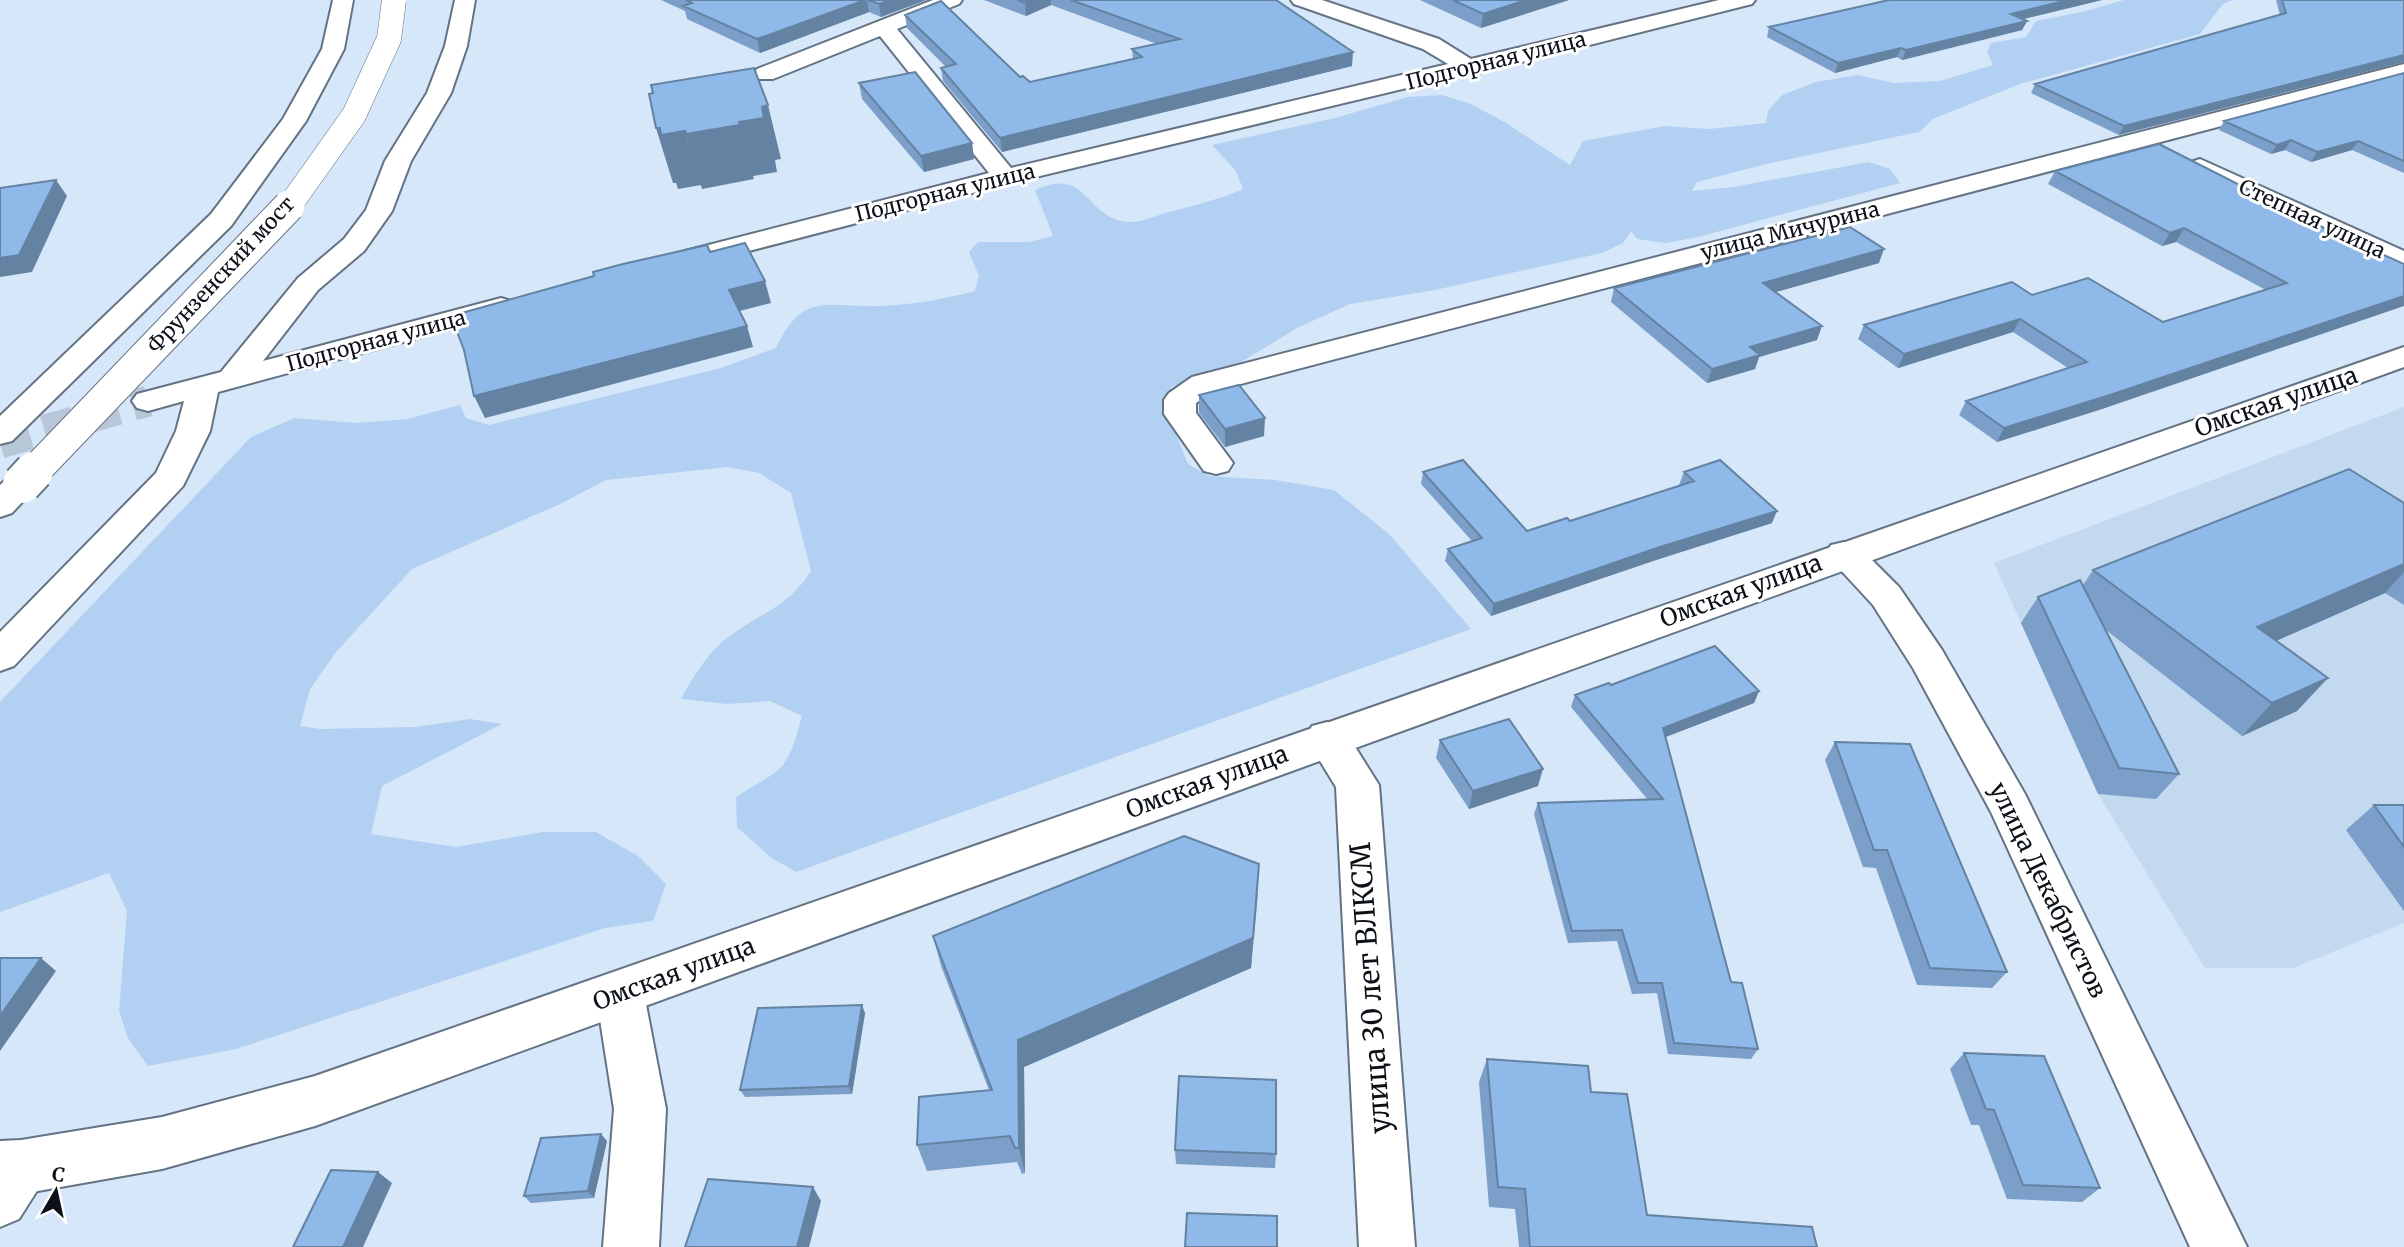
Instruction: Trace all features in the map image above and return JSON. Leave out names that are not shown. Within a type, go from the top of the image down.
[{"type":"street","name":"Фрунзенский мост","points":[[0,434],[220,220],[294,121],[333,49],[343,0]]},
{"type":"street","name":"Фрунзенский мост","points":[[11,495],[283,215],[354,115],[389,39],[394,0]]},
{"type":"street","points":[[0,656],[171,478],[218,382],[308,284],[354,245],[379,211],[398,161],[439,93],[457,46],[465,0]]},
{"type":"street","points":[[765,74],[952,0]]},
{"type":"street","points":[[1301,0],[1432,44],[1470,68]]},
{"type":"street","name":"Подгорная улица","points":[[676,262],[1005,177],[1470,68],[1745,0]]},
{"type":"street","points":[[884,27],[1005,177]]},
{"type":"street","name":"улица Мичурина","points":[[1216,464],[1180,414],[1180,400],[1203,384],[2404,71]]},
{"type":"street","name":"Степная улица","points":[[2143,140],[2404,262]]},
{"type":"street","name":"Подгорная улица","points":[[148,401],[526,301]]},
{"type":"street","name":"Омская улица","points":[[7,1179],[162,1143],[315,1101],[2404,356]]},
{"type":"street","name":"улица Декабристов","points":[[1844,554],[1886,596],[1928,660],[2010,807],[2219,1247]]},
{"type":"street","name":"улица 30 лет ВЛКСМ","points":[[1327,738],[1357,785],[1387,1247]]},
{"type":"street","points":[[620,994],[640,1109],[631,1247]]},
{"type":"shaded area","points":[[2124,0],[2233,0],[2223,4],[2200,34],[2020,84],[1933,119],[1919,132],[1766,164],[1697,182],[1692,191],[1733,187],[1869,162],[1890,169],[1900,183],[1698,237],[1666,243],[1637,239],[1631,231],[1623,243],[1602,253],[1435,290],[1350,304],[1299,327],[1241,362],[1171,387],[1167,412],[1188,464],[1209,476],[1275,480],[1334,490],[1389,534],[1471,629],[796,872],[770,857],[737,827],[736,798],[772,775],[787,760],[802,716],[770,701],[727,704],[681,699],[696,673],[723,641],[784,601],[811,571],[791,493],[759,473],[728,467],[606,480],[560,504],[412,569],[336,652],[310,689],[300,726],[321,729],[415,727],[470,719],[502,724],[382,786],[371,834],[456,847],[543,832],[596,832],[638,856],[666,884],[653,921],[605,928],[236,1049],[148,1066],[128,1038],[119,1011],[127,911],[109,873],[0,912],[0,702],[251,437],[294,418],[357,423],[407,419],[460,405],[466,418],[489,425],[721,368],[776,348],[796,317],[819,306],[904,304],[975,291],[979,276],[969,252],[978,242],[1030,242],[1053,236],[1035,190],[1053,184],[1067,184],[1078,189],[1106,214],[1118,220],[1142,221],[1243,189],[1236,171],[1212,145],[1335,118],[1408,97],[1442,95],[1471,104],[1506,123],[1570,165],[1583,141],[1665,126],[1709,129],[1766,123],[1768,111],[1782,95],[1816,82],[1857,75],[1894,83],[1940,81],[1993,65],[1987,52],[1991,43],[2026,37],[2036,21]]},
{"type":"shaded area","points":[[2404,407],[2404,923],[2293,968],[2205,968],[2098,794],[1994,563]]},
{"type":"building","points":[[686,0],[865,0],[757,39],[683,6],[692,3]]},
{"type":"building","points":[[868,0],[891,0],[879,4]]},
{"type":"building","points":[[1071,0],[1276,0],[1353,52],[1000,138],[941,68],[956,64],[905,15],[941,1],[1020,77],[1023,76],[1030,82],[1142,57],[1132,49],[1180,39]]},
{"type":"building","points":[[1453,0],[1526,0],[1483,14]]},
{"type":"building","points":[[1889,0],[2068,0],[2011,14],[2027,21],[1838,63],[1769,27]]},
{"type":"building","points":[[2282,0],[2404,0],[2404,55],[2124,126],[2035,84],[2286,13]]},
{"type":"building","points":[[754,68],[768,105],[762,107],[764,118],[686,134],[685,131],[661,135],[660,128],[656,128],[649,94],[653,93],[651,85]]},
{"type":"building","points":[[915,72],[972,143],[921,156],[859,83]]},
{"type":"building","points":[[2404,73],[2404,161],[2358,141],[2317,152],[2291,140],[2277,145],[2224,121]]},
{"type":"building","points":[[2159,144],[2324,228],[2404,264],[2404,296],[2004,428],[1966,401],[2087,362],[2020,319],[1904,354],[1864,325],[2012,282],[2032,295],[2088,278],[2163,322],[2287,283],[2184,228],[2170,233],[2055,171]]},
{"type":"building","points":[[56,180],[19,255],[0,258],[0,188]]},
{"type":"building","points":[[1850,227],[1884,249],[1763,283],[1822,326],[1750,347],[1760,355],[1712,369],[1614,288]]},
{"type":"building","points":[[745,243],[765,281],[729,290],[747,326],[474,396],[464,350],[451,316],[594,276],[593,272],[623,264],[707,245],[710,252]]},
{"type":"building","points":[[1239,385],[1265,418],[1225,429],[1199,395]]},
{"type":"building","points":[[1463,460],[1527,531],[1567,518],[1570,521],[1694,481],[1684,472],[1720,460],[1777,511],[1660,547],[1494,604],[1448,549],[1482,538],[1423,472]]},
{"type":"building","points":[[2349,469],[2404,503],[2404,564],[2257,627],[2328,678],[2272,703],[2093,570]]},
{"type":"building","points":[[2080,580],[2179,774],[2119,768],[2038,597]]},
{"type":"building","points":[[1715,646],[1759,691],[1663,728],[1731,982],[1742,983],[1758,1049],[1674,1043],[1662,983],[1638,983],[1622,930],[1572,931],[1538,803],[1663,799],[1575,695],[1609,683],[1611,685]]},
{"type":"building","points":[[1509,719],[1543,769],[1473,791],[1440,740]]},
{"type":"building","points":[[1835,742],[1910,744],[2007,972],[1930,968],[1887,850],[1874,850]]},
{"type":"building","points":[[2374,805],[2404,805],[2404,847]]},
{"type":"building","points":[[1184,836],[1259,864],[1253,938],[1018,1040],[1019,1148],[1015,1148],[1010,1136],[917,1145],[919,1097],[992,1090],[933,936]]},
{"type":"building","points":[[0,958],[41,958],[0,1016]]},
{"type":"building","points":[[862,1005],[849,1086],[740,1090],[758,1008]]},
{"type":"building","points":[[1964,1053],[2044,1056],[2100,1188],[2023,1185],[1994,1110],[1986,1109]]},
{"type":"building","points":[[1487,1059],[1588,1066],[1591,1092],[1627,1094],[1647,1215],[1812,1227],[1817,1247],[1530,1247],[1525,1189],[1498,1187]]},
{"type":"building","points":[[1179,1076],[1276,1080],[1276,1154],[1175,1150]]},
{"type":"building","points":[[601,1134],[588,1191],[524,1196],[541,1138]]},
{"type":"building","points":[[331,1170],[378,1172],[343,1247],[293,1247]]},
{"type":"building","points":[[708,1179],[813,1187],[797,1247],[685,1247]]},
{"type":"building","points":[[1187,1213],[1277,1216],[1277,1247],[1185,1247]]},
{"type":"tunnel","points":[[0,443],[148,401]]}]
